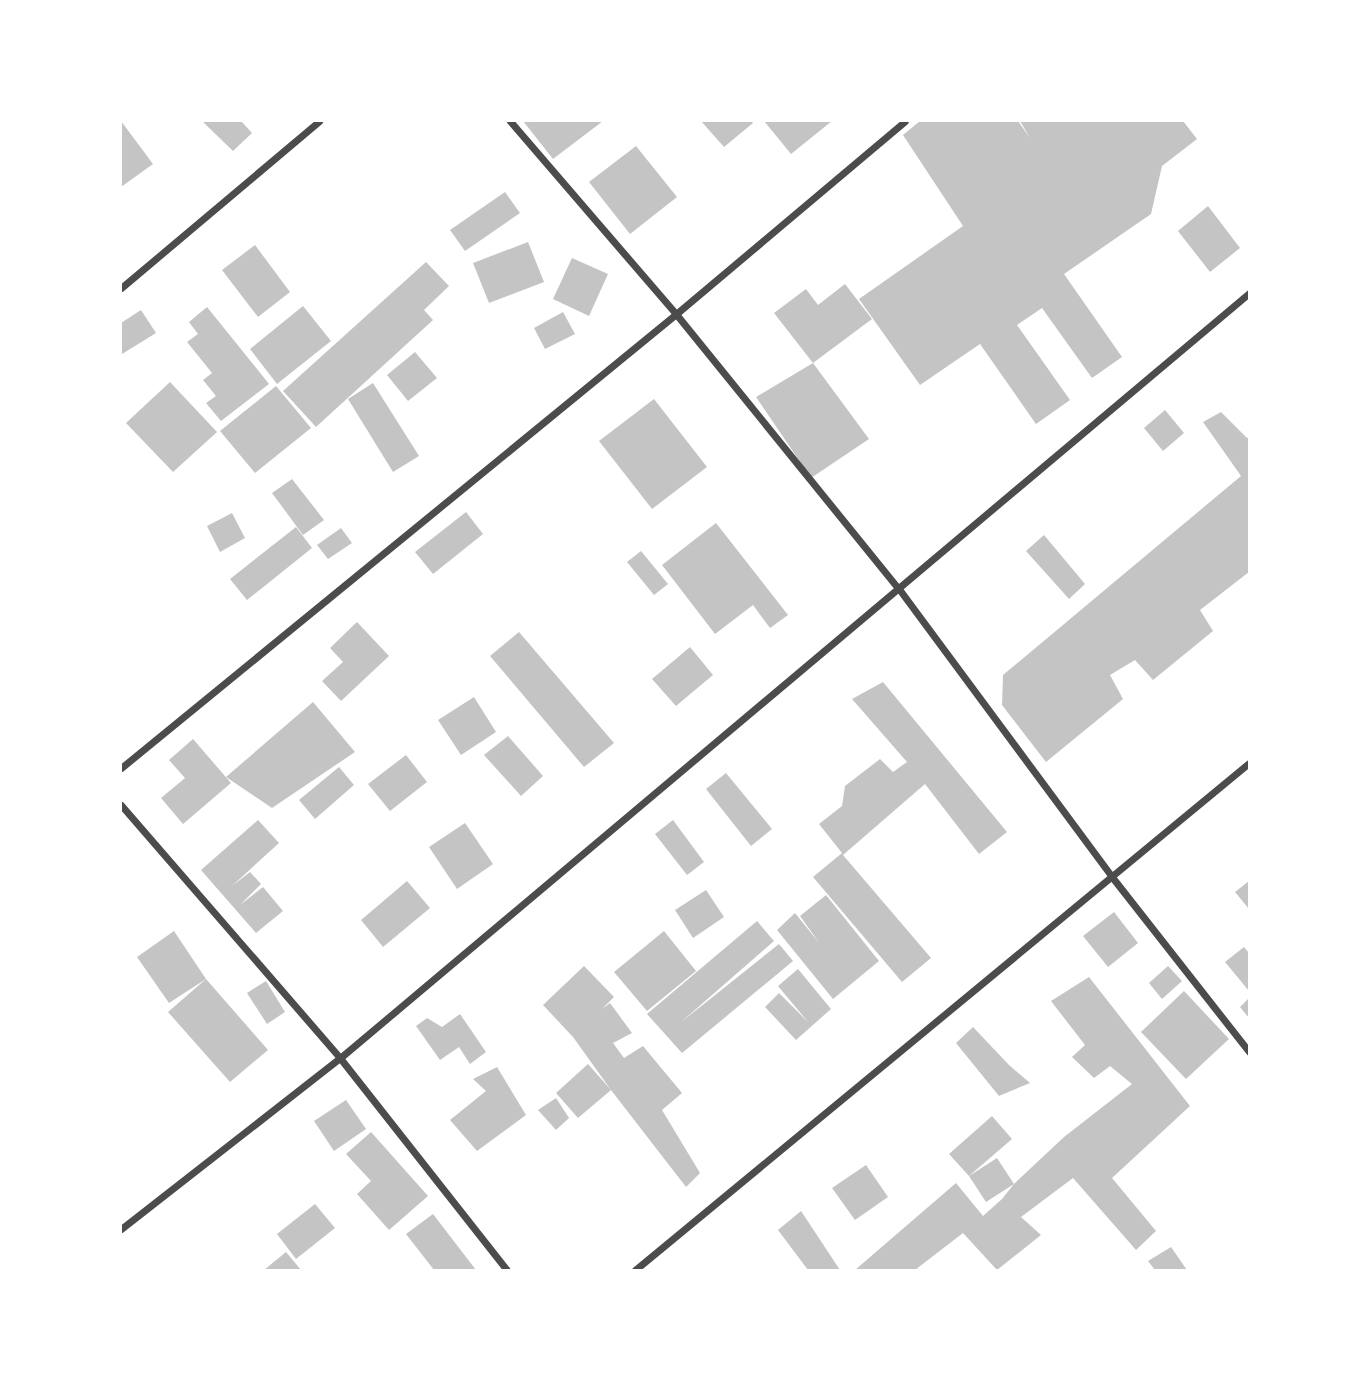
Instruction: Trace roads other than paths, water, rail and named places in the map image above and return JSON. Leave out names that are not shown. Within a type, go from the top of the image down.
[{"type":"street","points":[[121,288],[319,121]]},
{"type":"street","points":[[510,121],[676,314],[900,589],[1112,877],[1249,1052]]},
{"type":"street","points":[[121,768],[676,314],[905,121]]},
{"type":"street","points":[[121,1229],[340,1058],[1249,293]]},
{"type":"street","points":[[635,1270],[1249,763]]},
{"type":"street","points":[[121,805],[340,1058],[507,1270]]}]
